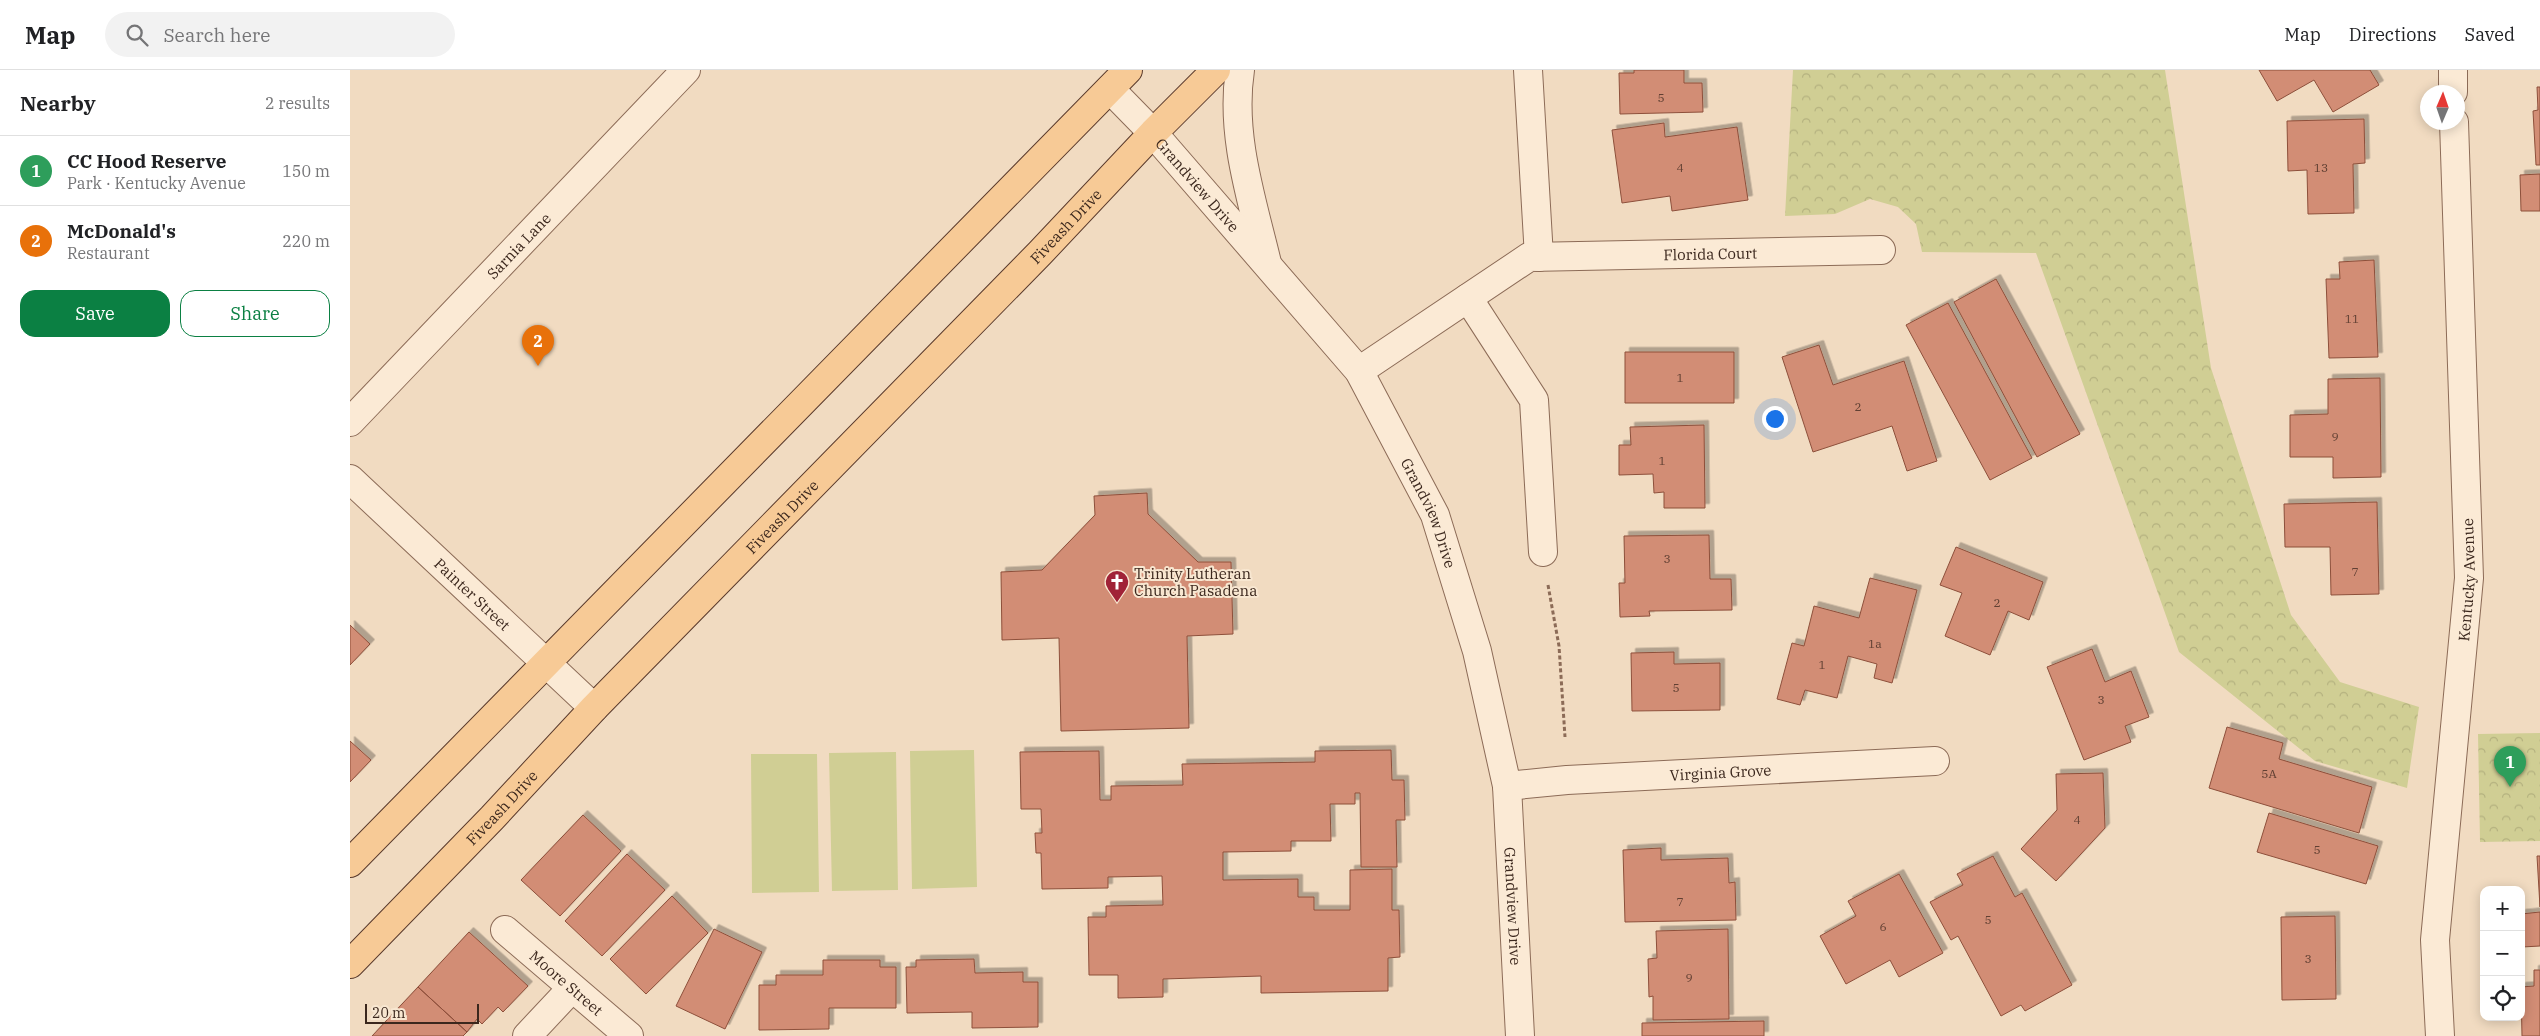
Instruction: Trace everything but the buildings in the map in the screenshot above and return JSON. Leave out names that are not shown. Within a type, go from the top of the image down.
[{"type":"main road","name":"Fiveash Drive","points":[[350,964],[492,818],[594,708],[1040,254],[1153,133],[1216,70]]},
{"type":"main road","points":[[350,863],[1119,80]]},
{"type":"street","name":"Sarnia Lane","points":[[350,422],[686,70]]},
{"type":"street","points":[[1240,70],[1236,92],[1242,159],[1268,266]]},
{"type":"street","points":[[1528,70],[1539,257]]},
{"type":"street","points":[[2453,70],[2453,85]]},
{"type":"street","name":"Grandview Drive","points":[[1119,80],[1153,133],[1359,371],[1435,515],[1477,650],[1507,786],[1520,1036]]},
{"type":"street","name":"Kentucky Avenue","points":[[2440,1036],[2435,940],[2469,578],[2454,130]]},
{"type":"street","name":"Florida Court","points":[[1359,371],[1529,257],[1881,250]]},
{"type":"street","points":[[1468,298],[1534,400],[1543,552]]},
{"type":"street","name":"Painter Street","points":[[350,479],[594,708]]},
{"type":"street","name":"Virginia Grove","points":[[1507,786],[1567,780],[1935,761]]},
{"type":"street","name":"Moore Street","points":[[505,930],[629,1036]]},
{"type":"street","points":[[527,1036],[572,988]]},
{"type":"path","points":[[1543,552],[1558,646],[1565,737]]},
{"type":"green space","points":[[1793,70],[2165,70],[2211,368],[2291,615],[2340,682],[2419,707],[2407,788],[2315,761],[2179,652],[2036,253],[1922,252],[1916,224],[1898,207],[1870,199],[1835,214],[1785,216]]},
{"type":"green space","points":[[2540,733],[2540,841],[2480,842],[2478,734]]},
{"type":"green space","points":[[974,750],[977,887],[912,889],[910,751]]},
{"type":"green space","points":[[896,752],[898,890],[832,891],[829,753]]},
{"type":"green space","points":[[751,754],[817,754],[819,892],[752,893]]},
{"type":"place","name":"McDonald's","points":[[538,366]]},
{"type":"place","name":"Trinity Lutheran Church Pasadena","points":[[1117,603]]},
{"type":"place","name":"CC Hood Reserve","points":[[2510,787]]}]
